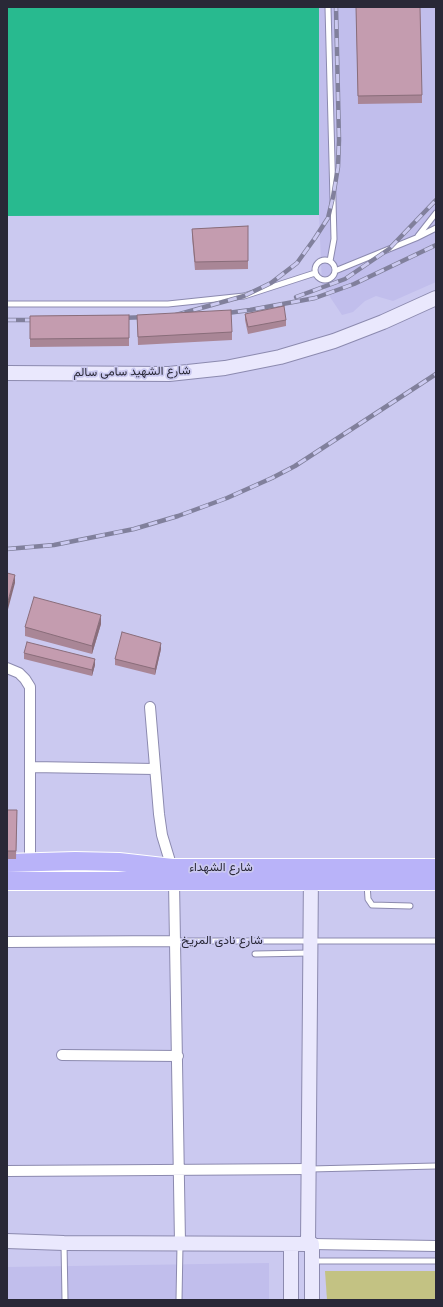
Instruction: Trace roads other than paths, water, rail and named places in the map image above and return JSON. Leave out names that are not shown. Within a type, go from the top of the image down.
[{"type":"highway","name":"شارع الشهداء","points":[[7,863],[75,861],[119,862],[173,875]]},
{"type":"highway","points":[[75,861],[78,871],[75,882]]},
{"type":"highway","points":[[117,882],[116,872],[119,862]]},
{"type":"highway","name":"شارع الشهداء","points":[[7,881],[117,882],[173,875],[311,874],[436,868]]},
{"type":"highway","name":"شارع الشهداء","points":[[311,874],[366,881],[436,881]]},
{"type":"street","name":"شارع الشهيد سامى سالم","points":[[7,373],[169,374],[225,368],[280,357],[334,341],[436,298]]},
{"type":"street","points":[[7,668],[19,673],[30,687],[30,862]]},
{"type":"street","points":[[150,707],[161,827],[173,875],[178,1056],[180,1244]]},
{"type":"street","points":[[31,768],[155,769]]},
{"type":"street","points":[[311,874],[309,1169],[312,1300]]},
{"type":"street","name":"شارع نادى المريخ","points":[[7,942],[175,941]]},
{"type":"street","points":[[62,1055],[178,1056]]},
{"type":"street","points":[[7,1171],[309,1169]]},
{"type":"street","points":[[7,1241],[64,1243],[436,1246]]},
{"type":"street","points":[[291,1244],[291,1300]]},
{"type":"street","points":[[291,1283],[299,1277],[306,1278],[312,1282]]},
{"type":"lane","points":[[328,7],[334,239],[330,260]]},
{"type":"lane","points":[[416,238],[436,214]]},
{"type":"lane","points":[[335,271],[416,238],[436,228]]},
{"type":"lane","points":[[322,260],[330,260],[333,263],[335,271],[332,278],[324,280],[317,277],[314,269],[318,262],[322,260]]},
{"type":"lane","points":[[7,304],[168,304],[244,296],[315,273]]},
{"type":"lane","points":[[366,881],[368,899],[372,905],[410,906]]},
{"type":"lane","name":"شارع نادى المريخ","points":[[175,941],[310,947],[436,941]]},
{"type":"lane","points":[[255,954],[310,947]]},
{"type":"lane","points":[[309,1169],[436,1166]]},
{"type":"lane","points":[[64,1243],[65,1300]]},
{"type":"lane","points":[[179,1300],[180,1244]]},
{"type":"lane","points":[[312,1261],[436,1261]]},
{"type":"railway","points":[[176,315],[244,296],[271,283],[297,263],[328,218],[338,167],[339,140],[336,7]]},
{"type":"railway","points":[[296,297],[345,279],[389,249],[436,200]]},
{"type":"railway","points":[[220,314],[315,298],[354,284],[436,245]]},
{"type":"railway","points":[[119,318],[149,317]]},
{"type":"railway","points":[[7,320],[41,320]]},
{"type":"railway","points":[[7,549],[54,545],[134,529],[178,516],[227,498],[295,466],[436,374]]}]
